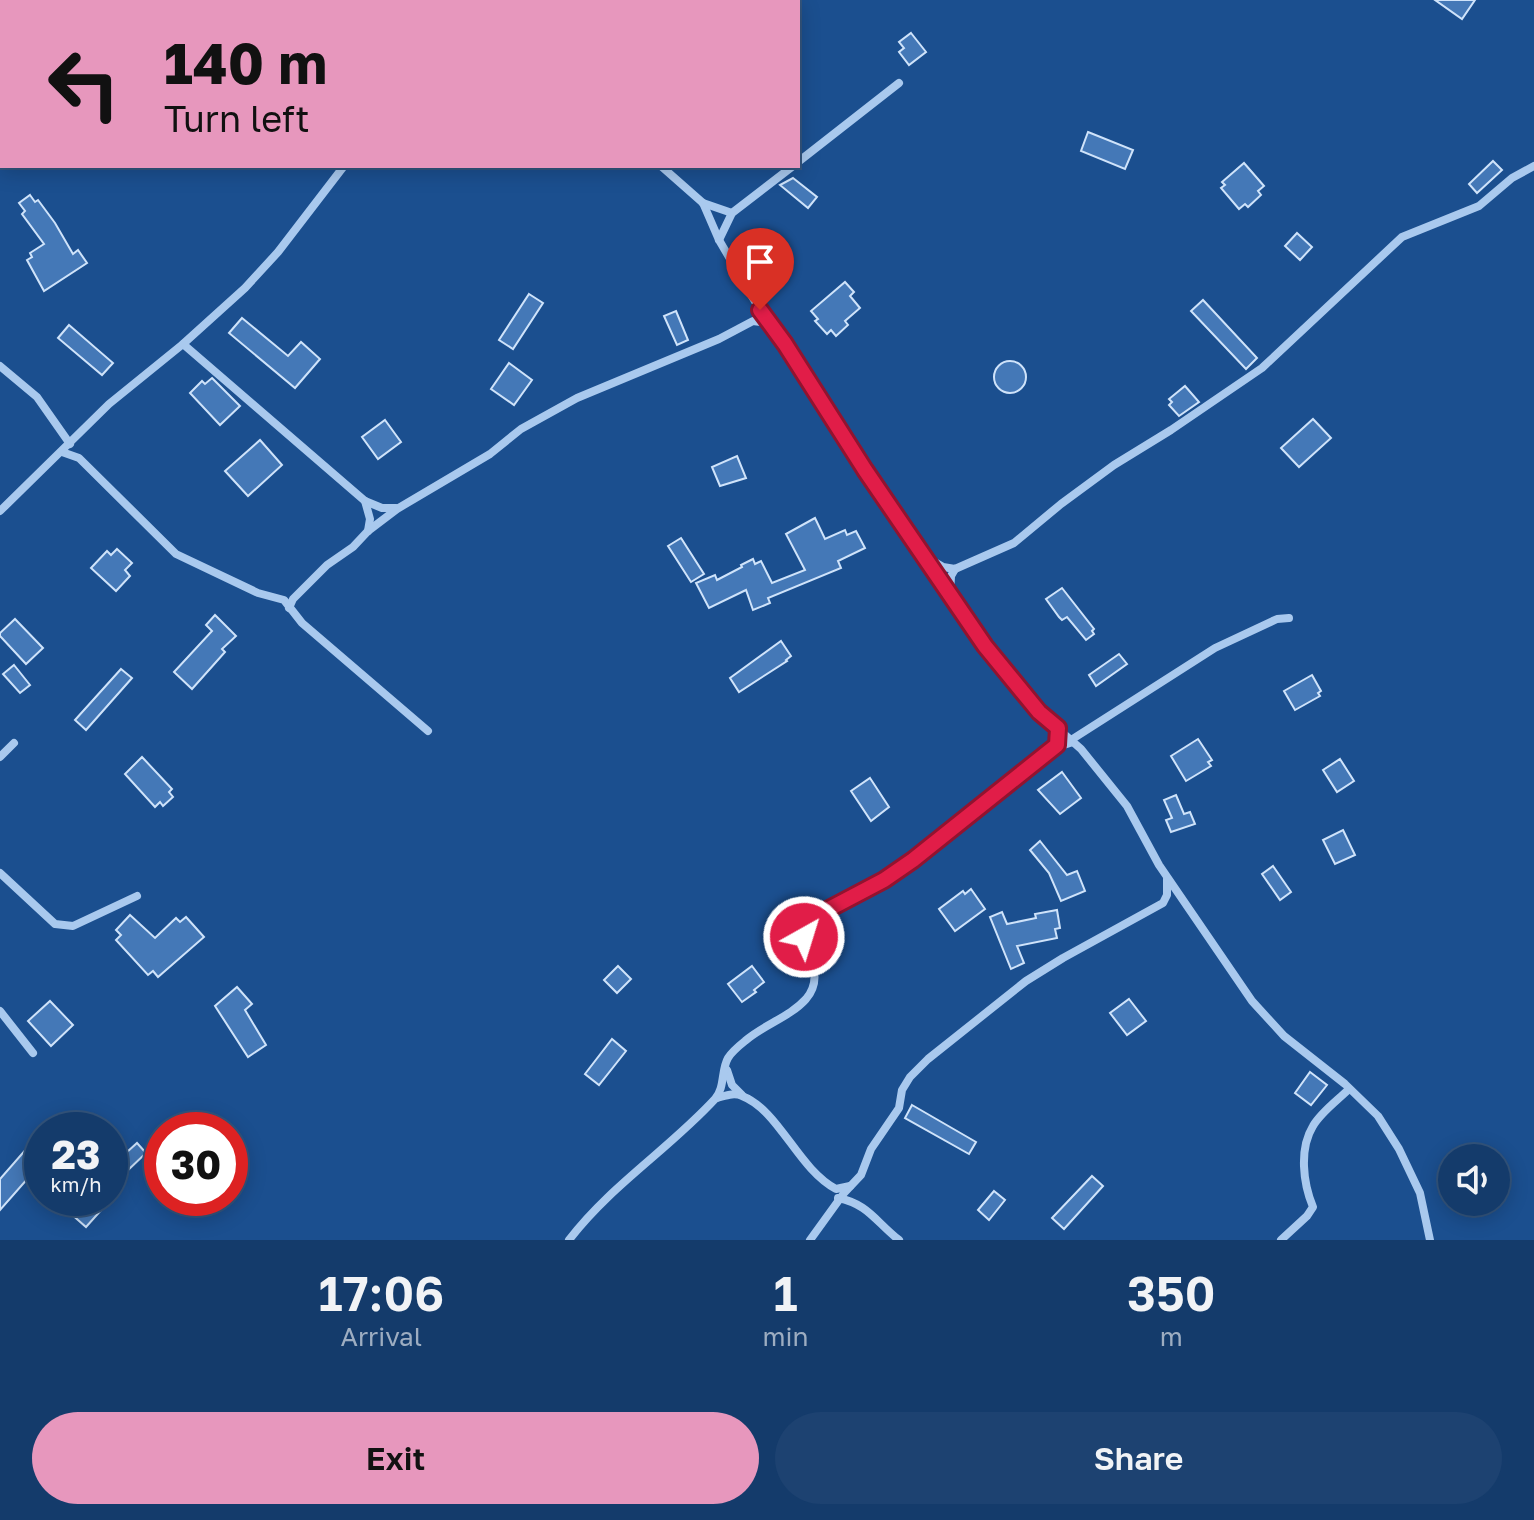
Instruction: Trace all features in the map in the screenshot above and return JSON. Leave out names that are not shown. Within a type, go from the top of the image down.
[{"type":"street","points":[[800,160],[899,83]]},
{"type":"street","points":[[922,554],[943,567],[955,569],[1014,543],[1114,465],[1262,368],[1402,237],[1479,206],[1512,178],[1534,166]]},
{"type":"street","points":[[0,511],[109,404],[245,288],[278,252],[342,168]]},
{"type":"street","points":[[663,168],[703,203],[732,213]]},
{"type":"street","points":[[719,240],[732,213],[790,168]]},
{"type":"street","points":[[703,203],[719,240],[760,310],[985,646],[1039,712],[1072,741],[1127,806],[1167,876],[1252,1001],[1284,1036],[1378,1116],[1399,1149],[1420,1193],[1430,1240]]},
{"type":"street","points":[[289,602],[327,565],[397,509],[490,454],[521,429],[577,398],[719,339],[753,321],[760,310]]},
{"type":"street","points":[[753,321],[769,323]]},
{"type":"street","points":[[183,344],[365,501],[382,508],[397,509]]},
{"type":"street","points":[[0,366],[37,397],[70,444]]},
{"type":"street","points":[[62,452],[79,458],[176,554],[258,593],[289,602],[302,623],[428,731]]},
{"type":"street","points":[[365,501],[370,519],[368,531]]},
{"type":"street","points":[[950,595],[951,576],[955,569]]},
{"type":"street","points":[[569,1240],[601,1204],[716,1098],[727,1059],[745,1041],[805,1000],[814,986],[816,969],[804,937],[804,927],[810,919],[884,880],[913,860],[1057,745],[1072,741],[1215,648],[1277,619],[1289,618]]},
{"type":"street","points":[[1057,745],[1058,728]]},
{"type":"street","points":[[0,757],[14,743]]},
{"type":"street","points":[[0,873],[55,924],[73,926],[137,896]]},
{"type":"street","points":[[1163,903],[1167,895],[1167,876]]},
{"type":"street","points":[[810,1240],[838,1200],[861,1175],[871,1149],[899,1108],[902,1090],[928,1059],[1026,981],[1063,958],[1163,903],[1177,898],[1184,900]]},
{"type":"street","points":[[0,1011],[33,1053]]},
{"type":"street","points":[[726,1067],[732,1085],[771,1120],[821,1180],[836,1189],[850,1186]]},
{"type":"street","points":[[1281,1240],[1313,1207],[1307,1193],[1304,1170],[1307,1142],[1313,1125],[1349,1089]]},
{"type":"street","points":[[716,1098],[736,1094],[743,1096]]},
{"type":"street","points":[[836,1189],[838,1200]]},
{"type":"street","points":[[838,1200],[846,1198],[865,1207],[899,1240]]},
{"type":"building","points":[[1435,0],[1475,0],[1462,19]]},
{"type":"building","points":[[911,33],[926,52],[909,65],[899,52],[904,48],[899,42]]},
{"type":"building","points":[[1088,132],[1133,150],[1125,169],[1081,151]]},
{"type":"building","points":[[1493,161],[1502,170],[1477,193],[1469,184]]},
{"type":"building","points":[[1244,163],[1264,186],[1258,191],[1261,195],[1248,207],[1245,204],[1239,209],[1221,188],[1225,185],[1222,182]]},
{"type":"building","points":[[793,178],[817,197],[808,208],[780,185]]},
{"type":"building","points":[[30,195],[35,202],[38,200],[55,223],[73,254],[78,250],[87,263],[44,291],[27,260],[32,257],[30,253],[44,244],[22,214],[25,211],[19,203]]},
{"type":"building","points":[[1297,233],[1312,247],[1300,260],[1285,246]]},
{"type":"building","points":[[845,282],[854,292],[850,296],[860,308],[845,321],[848,325],[836,336],[831,330],[827,334],[815,321],[818,319],[811,311]]},
{"type":"building","points":[[529,294],[543,303],[513,349],[499,340]]},
{"type":"building","points":[[1203,300],[1257,358],[1246,369],[1191,311]]},
{"type":"building","points":[[676,311],[688,340],[677,345],[664,316]]},
{"type":"building","points":[[242,318],[288,356],[301,342],[320,359],[295,388],[229,333]]},
{"type":"building","points":[[69,325],[113,363],[102,375],[58,338]]},
{"type":"building","points":[[1010,361],[1022,365],[1026,377],[1022,389],[1010,393],[998,389],[994,377],[998,365]]},
{"type":"building","points":[[509,363],[532,380],[514,405],[491,389]]},
{"type":"building","points":[[212,378],[240,406],[220,425],[190,393],[202,381],[205,384]]},
{"type":"building","points":[[1185,386],[1199,402],[1179,416],[1169,405],[1172,402],[1169,399]]},
{"type":"building","points":[[1313,419],[1331,438],[1299,467],[1281,448]]},
{"type":"building","points":[[385,420],[401,442],[378,459],[362,437]]},
{"type":"building","points":[[260,440],[282,465],[248,496],[225,471]]},
{"type":"building","points":[[737,456],[746,478],[720,486],[712,467]]},
{"type":"building","points":[[815,518],[825,539],[845,530],[847,535],[856,531],[865,548],[838,561],[841,568],[768,598],[770,603],[753,610],[746,590],[709,608],[696,583],[715,575],[717,580],[753,559],[755,564],[761,561],[772,583],[805,570],[786,534]]},
{"type":"building","points":[[681,538],[704,574],[691,582],[668,546]]},
{"type":"building","points":[[117,549],[132,563],[125,570],[130,576],[116,591],[91,568],[107,551],[111,555]]},
{"type":"building","points":[[1062,588],[1094,629],[1094,634],[1086,640],[1067,617],[1062,620],[1059,617],[1046,599]]},
{"type":"building","points":[[215,615],[236,636],[222,649],[225,652],[192,689],[174,672],[212,631],[206,625]]},
{"type":"building","points":[[15,619],[43,648],[26,664],[0,636]]},
{"type":"building","points":[[781,641],[791,656],[787,661],[739,692],[730,678]]},
{"type":"building","points":[[1119,654],[1127,664],[1096,686],[1089,675]]},
{"type":"building","points":[[14,665],[30,685],[20,693],[3,674]]},
{"type":"building","points":[[121,669],[132,678],[86,730],[75,720]]},
{"type":"building","points":[[1312,675],[1321,691],[1318,693],[1320,696],[1295,710],[1284,691]]},
{"type":"building","points":[[1198,739],[1212,760],[1208,762],[1211,766],[1186,781],[1171,756]]},
{"type":"building","points":[[142,757],[172,789],[169,792],[173,797],[163,806],[160,802],[155,807],[125,774]]},
{"type":"building","points":[[1340,759],[1354,781],[1337,792],[1323,770]]},
{"type":"building","points":[[1062,772],[1081,798],[1060,814],[1038,790]]},
{"type":"building","points":[[870,778],[889,807],[871,821],[851,791]]},
{"type":"building","points":[[1176,795],[1184,814],[1190,812],[1195,824],[1171,832],[1166,820],[1172,818],[1164,800]]},
{"type":"building","points":[[1343,830],[1355,855],[1335,864],[1323,840]]},
{"type":"building","points":[[1040,841],[1067,875],[1077,871],[1085,891],[1061,901],[1049,873],[1030,850]]},
{"type":"building","points":[[1273,866],[1291,892],[1280,900],[1262,874]]},
{"type":"building","points":[[971,889],[985,909],[955,931],[939,909],[963,891],[965,894]]},
{"type":"building","points":[[1057,910],[1060,928],[1055,929],[1057,938],[1017,946],[1024,963],[1011,969],[990,917],[1002,912],[1007,924]]},
{"type":"building","points":[[130,915],[155,938],[176,918],[180,922],[186,917],[204,937],[158,977],[153,971],[148,975],[116,940],[121,935],[116,930]]},
{"type":"building","points":[[618,966],[631,979],[617,993],[604,980]]},
{"type":"building","points":[[752,966],[764,982],[742,1002],[728,984]]},
{"type":"building","points":[[237,987],[252,1004],[245,1010],[266,1045],[248,1057],[215,1006]]},
{"type":"building","points":[[1129,999],[1146,1021],[1127,1035],[1110,1013]]},
{"type":"building","points":[[50,1001],[73,1025],[51,1046],[28,1021]]},
{"type":"building","points":[[612,1039],[626,1051],[599,1085],[585,1074]]},
{"type":"building","points":[[1310,1072],[1327,1085],[1311,1105],[1295,1093]]},
{"type":"building","points":[[912,1105],[976,1142],[969,1154],[905,1118]]},
{"type":"building","points":[[137,1143],[144,1151],[144,1155],[128,1170],[128,1151]]},
{"type":"building","points":[[24,1152],[24,1183],[0,1210],[0,1179]]},
{"type":"building","points":[[1092,1176],[1103,1186],[1064,1229],[1052,1218]]},
{"type":"building","points":[[994,1191],[1005,1200],[989,1220],[978,1210]]},
{"type":"building","points":[[73,1216],[96,1216],[86,1227]]},
{"type":"route","points":[[760,310],[985,646],[1059,732],[1057,745],[913,860],[869,889],[810,919],[804,927],[804,937]]}]
